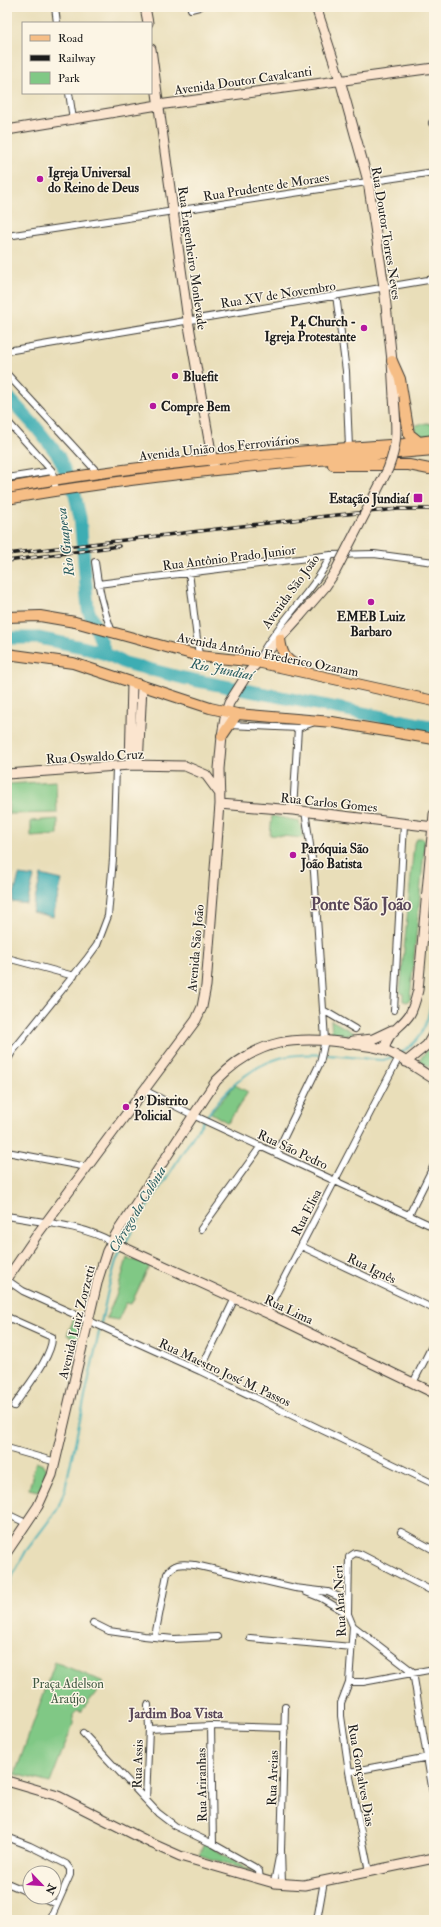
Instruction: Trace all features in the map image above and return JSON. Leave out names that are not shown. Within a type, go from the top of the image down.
[{"type":"main road","points":[[145,7],[148,22]]},
{"type":"main road","name":"Rua Doutor Torres Neves","points":[[316,7],[340,80],[368,181],[384,287],[392,361],[394,397]]},
{"type":"main road","name":"Rua Engenheiro Monlevade","points":[[152,57],[188,320],[214,469]]},
{"type":"main road","name":"Avenida Doutor Cavalcanti","points":[[7,130],[158,105],[434,68]]},
{"type":"main road","points":[[392,361],[400,379],[409,434],[419,442]]},
{"type":"main road","name":"Avenida São João","points":[[7,1279],[87,1167],[196,1020],[202,1007],[206,986],[220,800],[222,736],[227,708],[248,673],[325,587],[335,572],[388,469],[397,439],[394,397]]},
{"type":"main road","name":"Avenida União dos Ferroviários","points":[[7,488],[54,477],[213,459],[434,440]]},
{"type":"main road","name":"Avenida União dos Ferroviários","points":[[7,499],[214,469],[434,450]]},
{"type":"main road","points":[[276,464],[409,465],[429,469]]},
{"type":"main road","name":"Avenida Antônio Frederico Ozanam","points":[[7,617],[40,616],[75,622],[199,656],[257,662],[434,701]]},
{"type":"main road","points":[[280,639],[283,654],[290,662],[319,675]]},
{"type":"main road","points":[[7,654],[73,663],[142,686],[227,708],[237,714],[332,722],[434,739]]},
{"type":"main road","points":[[132,683],[134,765]]},
{"type":"main road","points":[[134,765],[142,686]]},
{"type":"main road","points":[[222,736],[237,714]]},
{"type":"main road","name":"Rua Oswaldo Cruz","points":[[7,774],[134,765],[185,766],[206,775],[220,800]]},
{"type":"main road","name":"Rua Carlos Gomes","points":[[220,800],[433,827]]},
{"type":"main road","points":[[434,814],[418,990],[414,1005],[409,1015],[386,1040],[395,1056],[434,1079]]},
{"type":"main road","points":[[340,1042],[373,1039],[383,1036],[403,1023]]},
{"type":"main road","points":[[395,1056],[427,1045],[434,1033]]},
{"type":"main road","name":"Avenida Luiz Zorzetti","points":[[7,1552],[38,1506],[47,1489],[56,1462],[91,1322],[98,1279],[114,1243],[197,1117],[216,1081],[231,1066],[249,1053],[279,1042],[324,1044],[340,1042],[395,1056]]},
{"type":"main road","name":"Rua Lima","points":[[114,1243],[235,1298],[434,1393]]},
{"type":"main road","points":[[7,1781],[58,1796],[180,1856],[278,1884],[304,1885],[434,1858]]},
{"type":"street","points":[[55,7],[57,22]]},
{"type":"street","points":[[191,9],[199,7]]},
{"type":"street","points":[[69,94],[73,119]]},
{"type":"street","name":"Rua Prudente de Moraes","points":[[7,236],[434,172]]},
{"type":"street","name":"Rua XV de Novembro","points":[[7,350],[434,279]]},
{"type":"street","points":[[336,295],[346,371],[349,448]]},
{"type":"street","points":[[7,374],[98,473]]},
{"type":"street","points":[[7,421],[54,477],[61,490]]},
{"type":"street","points":[[7,478],[54,477]]},
{"type":"street","name":"Rua Antônio Prado Junior","points":[[98,584],[331,555],[374,554],[434,562]]},
{"type":"street","name":"Avenida São João","points":[[257,662],[282,624],[324,571],[331,555]]},
{"type":"street","points":[[96,562],[98,584],[104,611],[112,632]]},
{"type":"street","points":[[189,572],[199,656]]},
{"type":"street","points":[[229,725],[298,728],[311,723],[332,722]]},
{"type":"street","points":[[293,810],[298,728]]},
{"type":"street","points":[[7,1061],[12,1052],[74,976],[97,945],[108,916],[113,859],[116,767]]},
{"type":"street","points":[[276,1154],[320,1063],[324,1044],[314,872],[305,811]]},
{"type":"street","points":[[394,1010],[404,824]]},
{"type":"street","points":[[7,958],[74,976]]},
{"type":"street","points":[[323,1010],[355,1029]]},
{"type":"street","name":"Rua Elisa","points":[[266,1313],[335,1180],[395,1056]]},
{"type":"street","name":"Rua São Pedro","points":[[144,1090],[216,1126],[434,1227]]},
{"type":"street","points":[[201,1229],[261,1146]]},
{"type":"street","points":[[7,1152],[87,1167]]},
{"type":"street","points":[[409,1215],[434,1165]]},
{"type":"street","points":[[7,1216],[99,1234],[114,1243]]},
{"type":"street","name":"Rua Ignês","points":[[301,1246],[434,1310]]},
{"type":"street","name":"Rua Maestro José M. Passos","points":[[7,1279],[23,1291],[200,1372],[434,1484]]},
{"type":"street","points":[[200,1372],[235,1298]]},
{"type":"street","points":[[7,1317],[52,1337],[52,1344],[44,1361],[14,1406]]},
{"type":"street","points":[[413,1383],[434,1342]]},
{"type":"street","points":[[7,1448],[56,1462]]},
{"type":"street","points":[[7,1514],[26,1523]]},
{"type":"street","points":[[401,1532],[434,1550]]},
{"type":"street","name":"Rua Ana Neri","points":[[349,1682],[353,1626],[348,1614],[349,1557],[355,1552],[360,1554],[434,1592]]},
{"type":"street","points":[[155,1636],[168,1574],[171,1568],[179,1564],[195,1565],[295,1588],[328,1592],[348,1601]]},
{"type":"street","points":[[295,1588],[321,1598],[348,1614]]},
{"type":"street","points":[[93,1623],[109,1631],[174,1639],[216,1637]]},
{"type":"street","points":[[353,1626],[413,1672],[426,1758],[434,1799]]},
{"type":"street","points":[[250,1638],[352,1647]]},
{"type":"street","points":[[349,1682],[363,1682],[434,1669]]},
{"type":"street","name":"Rua Gonçalves Dias","points":[[349,1682],[341,1702],[341,1716],[349,1772],[369,1872]]},
{"type":"street","name":"Rua Assis","points":[[146,1800],[149,1730],[148,1706]]},
{"type":"street","name":"Rua Areias","points":[[278,1884],[281,1850],[285,1707]]},
{"type":"street","points":[[149,1730],[211,1726],[285,1728]]},
{"type":"street","name":"Rua Ariranhas","points":[[211,1726],[213,1844]]},
{"type":"street","points":[[83,1733],[158,1813],[174,1826],[213,1844],[254,1867],[259,1871],[260,1880]]},
{"type":"street","points":[[349,1772],[434,1756]]},
{"type":"street","points":[[7,1837],[30,1846],[66,1864],[70,1869],[70,1875],[62,1894]]},
{"type":"street","points":[[317,1920],[324,1881]]},
{"type":"street","points":[[7,1884],[22,1890]]},
{"type":"street","points":[[50,1920],[58,1905]]},
{"type":"green space","points":[[427,423],[434,425],[434,435],[425,436],[416,433],[414,430],[416,425]]},
{"type":"green space","points":[[56,781],[57,813],[9,814],[8,784]]},
{"type":"green space","points":[[272,816],[299,821],[304,838],[270,835]]},
{"type":"green space","points":[[58,819],[58,835],[31,837],[31,821]]},
{"type":"green space","points":[[418,838],[422,838],[425,842],[410,999],[407,1002],[403,1001],[403,994],[400,993],[414,843]]},
{"type":"green space","points":[[331,1020],[356,1034],[332,1035]]},
{"type":"green space","points":[[433,1044],[433,1064],[429,1067],[419,1060]]},
{"type":"green space","points":[[235,1085],[248,1092],[228,1123],[211,1113]]},
{"type":"green space","points":[[127,1258],[150,1265],[131,1304],[126,1303],[118,1320],[106,1318],[116,1296]]},
{"type":"green space","points":[[74,1319],[85,1324],[78,1340],[67,1335]]},
{"type":"green space","points":[[36,1462],[43,1465],[46,1470],[41,1487],[37,1491],[29,1489]]},
{"type":"green space","name":"Praça Adelson Araújo","points":[[55,1662],[104,1682],[81,1712],[77,1711],[73,1715],[73,1724],[50,1783],[15,1774]]},
{"type":"green space","points":[[204,1843],[254,1872],[199,1855]]},
{"type":"water","points":[[19,875],[34,877],[27,904],[12,902]]},
{"type":"water","points":[[41,875],[62,880],[53,917],[32,912]]},
{"type":"waterway","name":"Rio Guapeva","points":[[7,396],[35,426],[58,455],[74,491],[80,517],[88,609],[106,654]]},
{"type":"waterway","name":"Rio Jundiaí","points":[[7,638],[39,638],[82,647],[106,654],[125,663],[183,678],[434,727]]},
{"type":"waterway","name":"Córrego da Colônia","points":[[399,1054],[417,1040],[422,1032],[429,1013],[434,980]]},
{"type":"waterway","name":"Córrego da Colônia","points":[[125,1244],[140,1217],[202,1122],[228,1090],[244,1077],[261,1066],[280,1058],[291,1056],[331,1055],[383,1060],[392,1057]]},
{"type":"waterway","name":"Córrego da Colônia","points":[[7,1595],[13,1575],[26,1551],[57,1510],[65,1489],[109,1286],[116,1261],[122,1250]]},
{"type":"railway","points":[[7,554],[327,516],[398,509],[434,509]]},
{"type":"railway","points":[[7,561],[119,546]]},
{"type":"place","name":"Igreja Universal do Reino de Deus","points":[[40,179]]},
{"type":"place","name":"P4 Church - Igreja Protestante","points":[[364,328]]},
{"type":"place","name":"Bluefit","points":[[175,376]]},
{"type":"place","name":"Compre Bem","points":[[153,406]]},
{"type":"place","name":"Estação Jundiaí","points":[[418,498]]},
{"type":"place","name":"EMEB Luiz Barbaro","points":[[371,602]]},
{"type":"place","name":"Paróquia São João Batista","points":[[293,855]]},
{"type":"place","name":"3º Distrito Policial","points":[[126,1107]]},
{"type":"district","name":"Ponte São João","points":[[361,904]]},
{"type":"district","name":"Jardim Boa Vista","points":[[176,1713]]}]
